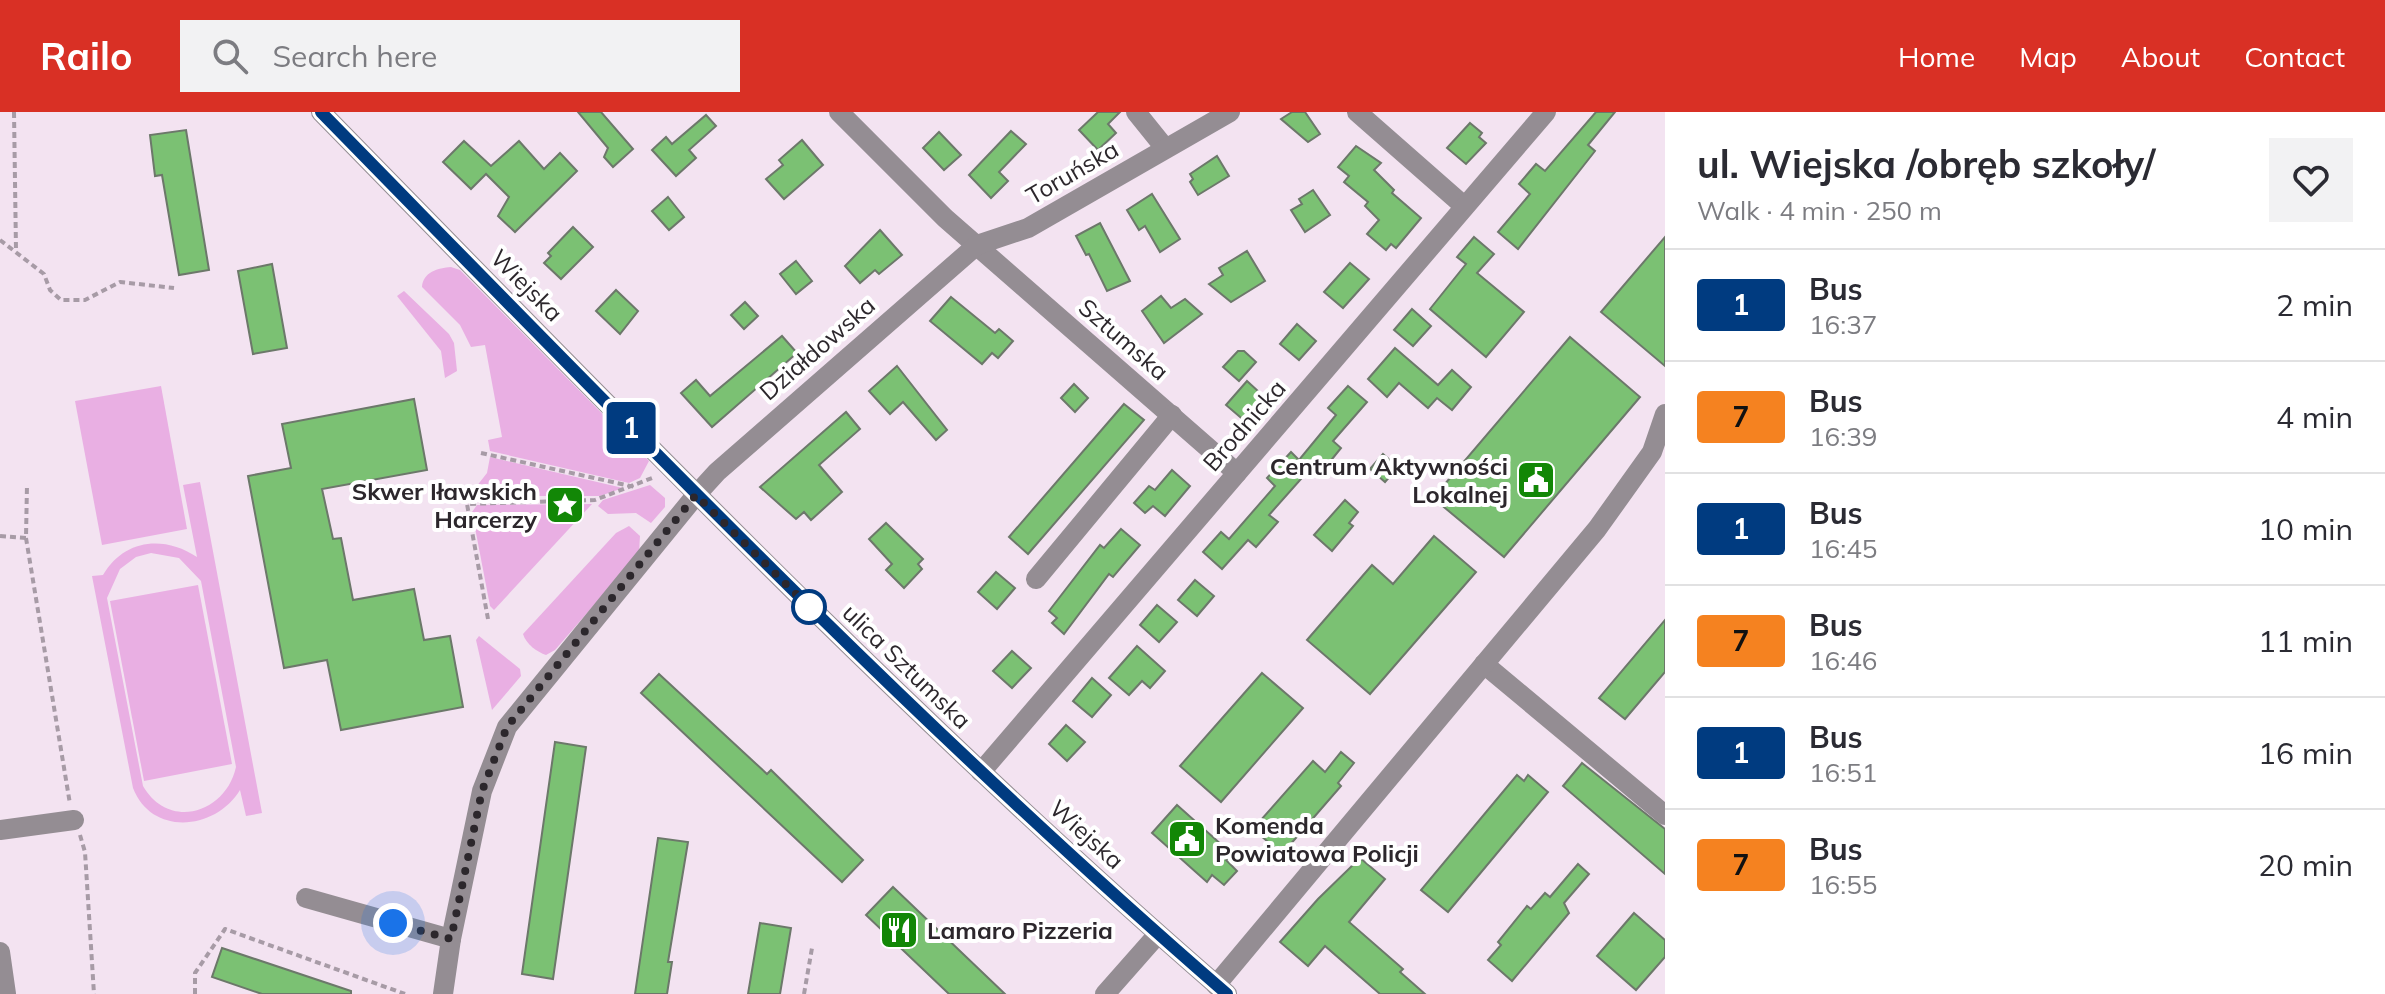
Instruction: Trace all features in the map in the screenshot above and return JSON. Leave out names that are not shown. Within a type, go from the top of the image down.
[{"type":"street","name":"Wiejska","points":[[321,112],[696,495]]},
{"type":"street","name":"Sztumska","points":[[839,112],[945,218],[1237,473]]},
{"type":"street","points":[[1136,112],[1165,148]]},
{"type":"street","name":"Toruńska","points":[[977,245],[1028,228],[1230,112]]},
{"type":"street","points":[[1357,112],[1464,206]]},
{"type":"street","name":"Brodnicka","points":[[981,772],[1546,112]]},
{"type":"street","name":"Działdowska","points":[[443,994],[451,939],[482,791],[507,727],[696,495],[729,462],[977,245]]},
{"type":"street","points":[[1222,990],[1623,494],[1652,452],[1665,414]]},
{"type":"street","points":[[1036,579],[1172,415]]},
{"type":"street","name":"ulica Sztumska","points":[[696,495],[981,772]]},
{"type":"street","points":[[1484,664],[1665,815]]},
{"type":"street","name":"Wiejska","points":[[981,772],[1222,990]]},
{"type":"street","points":[[0,830],[74,820]]},
{"type":"street","points":[[306,898],[451,939]]},
{"type":"street","points":[[1107,993],[1158,934]]},
{"type":"street","points":[[0,952],[6,994]]},
{"type":"path","points":[[14,112],[16,251]]},
{"type":"path","points":[[0,240],[44,274],[50,290],[61,300],[85,300],[120,282],[174,288]]},
{"type":"path","points":[[481,453],[635,487]]},
{"type":"path","points":[[488,619],[467,504],[595,500],[652,478]]},
{"type":"path","points":[[27,485],[26,538],[74,820],[85,852],[94,994]]},
{"type":"path","points":[[0,536],[26,538]]},
{"type":"path","points":[[195,994],[195,973],[225,929],[405,994]]},
{"type":"path","points":[[804,994],[812,948]]},
{"type":"shaded area","points":[[451,267],[460,270],[649,461],[640,478],[629,483],[490,451],[488,440],[502,437],[485,345],[471,347],[460,325],[422,287],[428,274]]},
{"type":"shaded area","points":[[404,291],[449,334],[454,343],[457,371],[445,378],[441,351],[397,296]]},
{"type":"shaded area","points":[[161,386],[187,529],[102,545],[75,401]]},
{"type":"shaded area","points":[[490,457],[623,488],[600,496],[469,496],[487,473]]},
{"type":"shaded area","points":[[200,482],[262,813],[246,816],[240,790],[216,813],[201,820],[169,821],[154,815],[142,804],[133,788],[92,576],[103,575],[122,554],[146,544],[171,545],[197,557],[183,485]],"holes":[[[151,553],[179,558],[201,581],[236,767],[221,796],[196,811],[181,812],[154,800],[143,786],[107,598],[120,569],[136,557]]]},
{"type":"shaded area","points":[[650,485],[665,498],[665,507],[651,523],[636,513],[608,514],[598,506],[603,500]]},
{"type":"shaded area","points":[[592,504],[494,610],[490,606],[472,512],[477,505]]},
{"type":"shaded area","points":[[629,526],[640,536],[639,553],[555,650],[546,655],[532,647],[523,634],[616,533]]},
{"type":"shaded area","points":[[198,585],[232,764],[144,781],[110,601]]},
{"type":"shaded area","points":[[479,636],[520,669],[521,676],[492,710],[476,640]]},
{"type":"building","points":[[578,112],[601,112],[633,149],[613,167],[604,157],[608,148]]},
{"type":"building","points":[[1098,112],[1120,112],[1108,124],[1116,133],[1098,150],[1079,130]]},
{"type":"building","points":[[1292,112],[1305,112],[1320,134],[1308,142],[1281,119]]},
{"type":"building","points":[[1596,112],[1615,112],[1588,145],[1595,151],[1518,249],[1498,232],[1530,194],[1519,184],[1536,164],[1545,171]]},
{"type":"building","points":[[706,115],[716,126],[689,150],[696,158],[676,176],[652,150],[666,137],[672,144]]},
{"type":"building","points":[[1470,123],[1482,133],[1479,137],[1486,143],[1466,164],[1447,148]]},
{"type":"building","points":[[186,130],[209,270],[179,275],[162,175],[155,176],[150,135]]},
{"type":"building","points":[[1011,131],[1026,144],[999,172],[1008,181],[991,198],[969,175]]},
{"type":"building","points":[[939,132],[961,155],[944,170],[923,148]]},
{"type":"building","points":[[802,140],[823,165],[784,199],[766,179],[783,165],[779,160]]},
{"type":"building","points":[[464,141],[491,166],[519,141],[544,169],[560,153],[577,171],[515,232],[498,216],[509,197],[486,174],[471,189],[443,162]]},
{"type":"building","points":[[1356,146],[1381,163],[1374,170],[1394,190],[1392,193],[1421,218],[1396,248],[1391,244],[1386,250],[1367,234],[1379,220],[1365,206],[1368,202],[1344,182],[1349,176],[1338,167]]},
{"type":"building","points":[[1217,156],[1229,176],[1198,195],[1190,182],[1193,179],[1190,174]]},
{"type":"building","points":[[1313,190],[1330,215],[1305,232],[1291,210],[1302,204],[1299,199]]},
{"type":"building","points":[[1152,194],[1180,239],[1160,252],[1145,226],[1139,230],[1127,210]]},
{"type":"building","points":[[668,197],[684,217],[669,230],[652,211]]},
{"type":"building","points":[[1100,223],[1130,281],[1107,291],[1089,254],[1086,255],[1076,236]]},
{"type":"building","points":[[573,227],[593,247],[561,279],[544,263],[551,256],[548,253]]},
{"type":"building","points":[[880,230],[902,255],[879,274],[875,270],[860,283],[845,266]]},
{"type":"building","points":[[1474,237],[1494,254],[1477,273],[1524,312],[1486,357],[1430,309],[1466,264],[1457,257]]},
{"type":"building","points":[[1665,237],[1665,366],[1601,312]]},
{"type":"building","points":[[1247,251],[1265,281],[1231,302],[1209,284],[1223,275],[1219,268]]},
{"type":"building","points":[[796,261],[812,281],[796,294],[780,274]]},
{"type":"building","points":[[1350,263],[1369,279],[1343,308],[1324,292]]},
{"type":"building","points":[[272,264],[287,348],[253,354],[238,271]]},
{"type":"building","points":[[616,290],[638,311],[620,334],[596,311]]},
{"type":"building","points":[[1161,296],[1171,308],[1185,299],[1202,314],[1164,343],[1142,311]]},
{"type":"building","points":[[951,297],[995,333],[999,329],[1013,341],[998,358],[992,353],[982,364],[930,321]]},
{"type":"building","points":[[745,302],[758,316],[744,329],[731,315]]},
{"type":"building","points":[[1412,309],[1431,326],[1413,346],[1394,330]]},
{"type":"building","points":[[1297,324],[1316,341],[1299,360],[1280,344]]},
{"type":"building","points":[[782,336],[797,353],[712,427],[681,393],[696,380],[710,396]]},
{"type":"building","points":[[1570,337],[1640,397],[1504,557],[1433,498]]},
{"type":"building","points":[[1395,348],[1438,385],[1452,370],[1471,387],[1452,410],[1437,398],[1428,408],[1399,383],[1387,397],[1368,379]]},
{"type":"building","points":[[1238,351],[1244,351],[1256,362],[1239,381],[1223,367]]},
{"type":"building","points":[[897,366],[947,430],[936,440],[903,402],[890,414],[869,391]]},
{"type":"building","points":[[1247,381],[1259,392],[1256,395],[1263,401],[1246,422],[1226,405]]},
{"type":"building","points":[[1074,384],[1088,398],[1075,412],[1061,398]]},
{"type":"building","points":[[1348,386],[1367,402],[1333,441],[1341,448],[1324,469],[1316,462],[1269,515],[1278,522],[1256,547],[1248,540],[1222,569],[1203,552],[1221,532],[1229,539],[1275,486],[1267,478],[1291,452],[1299,460],[1336,415],[1328,408]]},
{"type":"building","points":[[414,399],[427,470],[322,489],[333,539],[341,538],[353,600],[414,589],[424,640],[450,636],[463,707],[341,730],[327,660],[284,668],[248,476],[291,468],[282,424]]},
{"type":"building","points":[[1124,404],[1144,420],[1028,554],[1009,537]]},
{"type":"building","points":[[846,412],[860,429],[819,465],[842,492],[811,520],[804,512],[796,519],[760,487]]},
{"type":"building","points":[[1383,454],[1398,467],[1385,482],[1370,469]]},
{"type":"building","points":[[1172,470],[1190,486],[1165,516],[1153,506],[1145,513],[1134,503],[1149,486],[1155,490]]},
{"type":"building","points":[[1345,500],[1358,512],[1349,523],[1353,526],[1332,551],[1314,535]]},
{"type":"building","points":[[886,523],[923,559],[918,564],[922,569],[904,588],[886,570],[892,564],[869,539]]},
{"type":"building","points":[[1121,529],[1140,545],[1113,577],[1109,574],[1064,634],[1052,623],[1057,618],[1049,611],[1100,545],[1104,548]]},
{"type":"building","points":[[1434,536],[1476,572],[1370,694],[1307,640],[1372,565],[1393,584]]},
{"type":"building","points":[[996,572],[1015,588],[997,609],[978,592]]},
{"type":"building","points":[[1195,580],[1214,596],[1197,616],[1178,600]]},
{"type":"building","points":[[1157,605],[1177,622],[1159,642],[1140,625]]},
{"type":"building","points":[[1665,620],[1665,672],[1625,719],[1599,698]]},
{"type":"building","points":[[1137,646],[1165,671],[1150,688],[1142,681],[1129,695],[1109,678]]},
{"type":"building","points":[[1012,651],[1031,668],[1012,688],[993,671]]},
{"type":"building","points":[[1262,673],[1303,708],[1221,802],[1180,766]]},
{"type":"building","points":[[659,674],[767,774],[771,770],[863,860],[842,882],[641,693]]},
{"type":"building","points":[[1092,678],[1111,695],[1092,717],[1073,701]]},
{"type":"building","points":[[1066,725],[1085,742],[1067,761],[1049,744]]},
{"type":"building","points":[[555,742],[586,747],[553,979],[522,974]]},
{"type":"building","points":[[1341,752],[1354,763],[1338,783],[1341,786],[1282,854],[1253,829],[1313,761],[1325,772]]},
{"type":"building","points":[[1582,763],[1665,829],[1665,874],[1563,786]]},
{"type":"building","points":[[1517,775],[1524,781],[1528,775],[1548,792],[1448,912],[1421,890]]},
{"type":"building","name":"Komenda Powiatowa Policji","points":[[1177,805],[1232,854],[1226,860],[1237,871],[1224,885],[1212,875],[1207,882],[1152,833]]},
{"type":"building","points":[[658,838],[688,842],[668,962],[672,962],[667,994],[635,994]]},
{"type":"building","points":[[1360,858],[1385,879],[1349,922],[1403,969],[1400,972],[1425,994],[1380,994],[1325,946],[1308,966],[1280,942]]},
{"type":"building","points":[[1578,864],[1589,874],[1564,903],[1569,913],[1512,981],[1488,960],[1501,945],[1498,942],[1527,906],[1531,909],[1545,893],[1550,897]]},
{"type":"building","points":[[893,887],[1005,994],[949,994],[866,915]]},
{"type":"building","points":[[1634,913],[1665,940],[1665,957],[1636,990],[1597,956]]},
{"type":"building","points":[[760,923],[791,928],[780,994],[748,994]]},
{"type":"building","points":[[222,948],[351,991],[351,994],[262,994],[212,977]]},
{"type":"bus line","name":"1","points":[[321,112],[809,607],[981,772],[1227,994]]},
{"type":"place","name":"Centrum Aktywności Lokalnej","points":[[1536,480]]},
{"type":"place","name":"Skwer Iławskich Harcerzy","points":[[565,505]]},
{"type":"place","name":"Komenda Powiatowa Policji","points":[[1187,839]]},
{"type":"place","name":"Lamaro Pizzeria","points":[[899,930]]},
{"type":"route","points":[[393,923],[451,939],[482,791],[507,727],[696,495],[809,607]]}]
